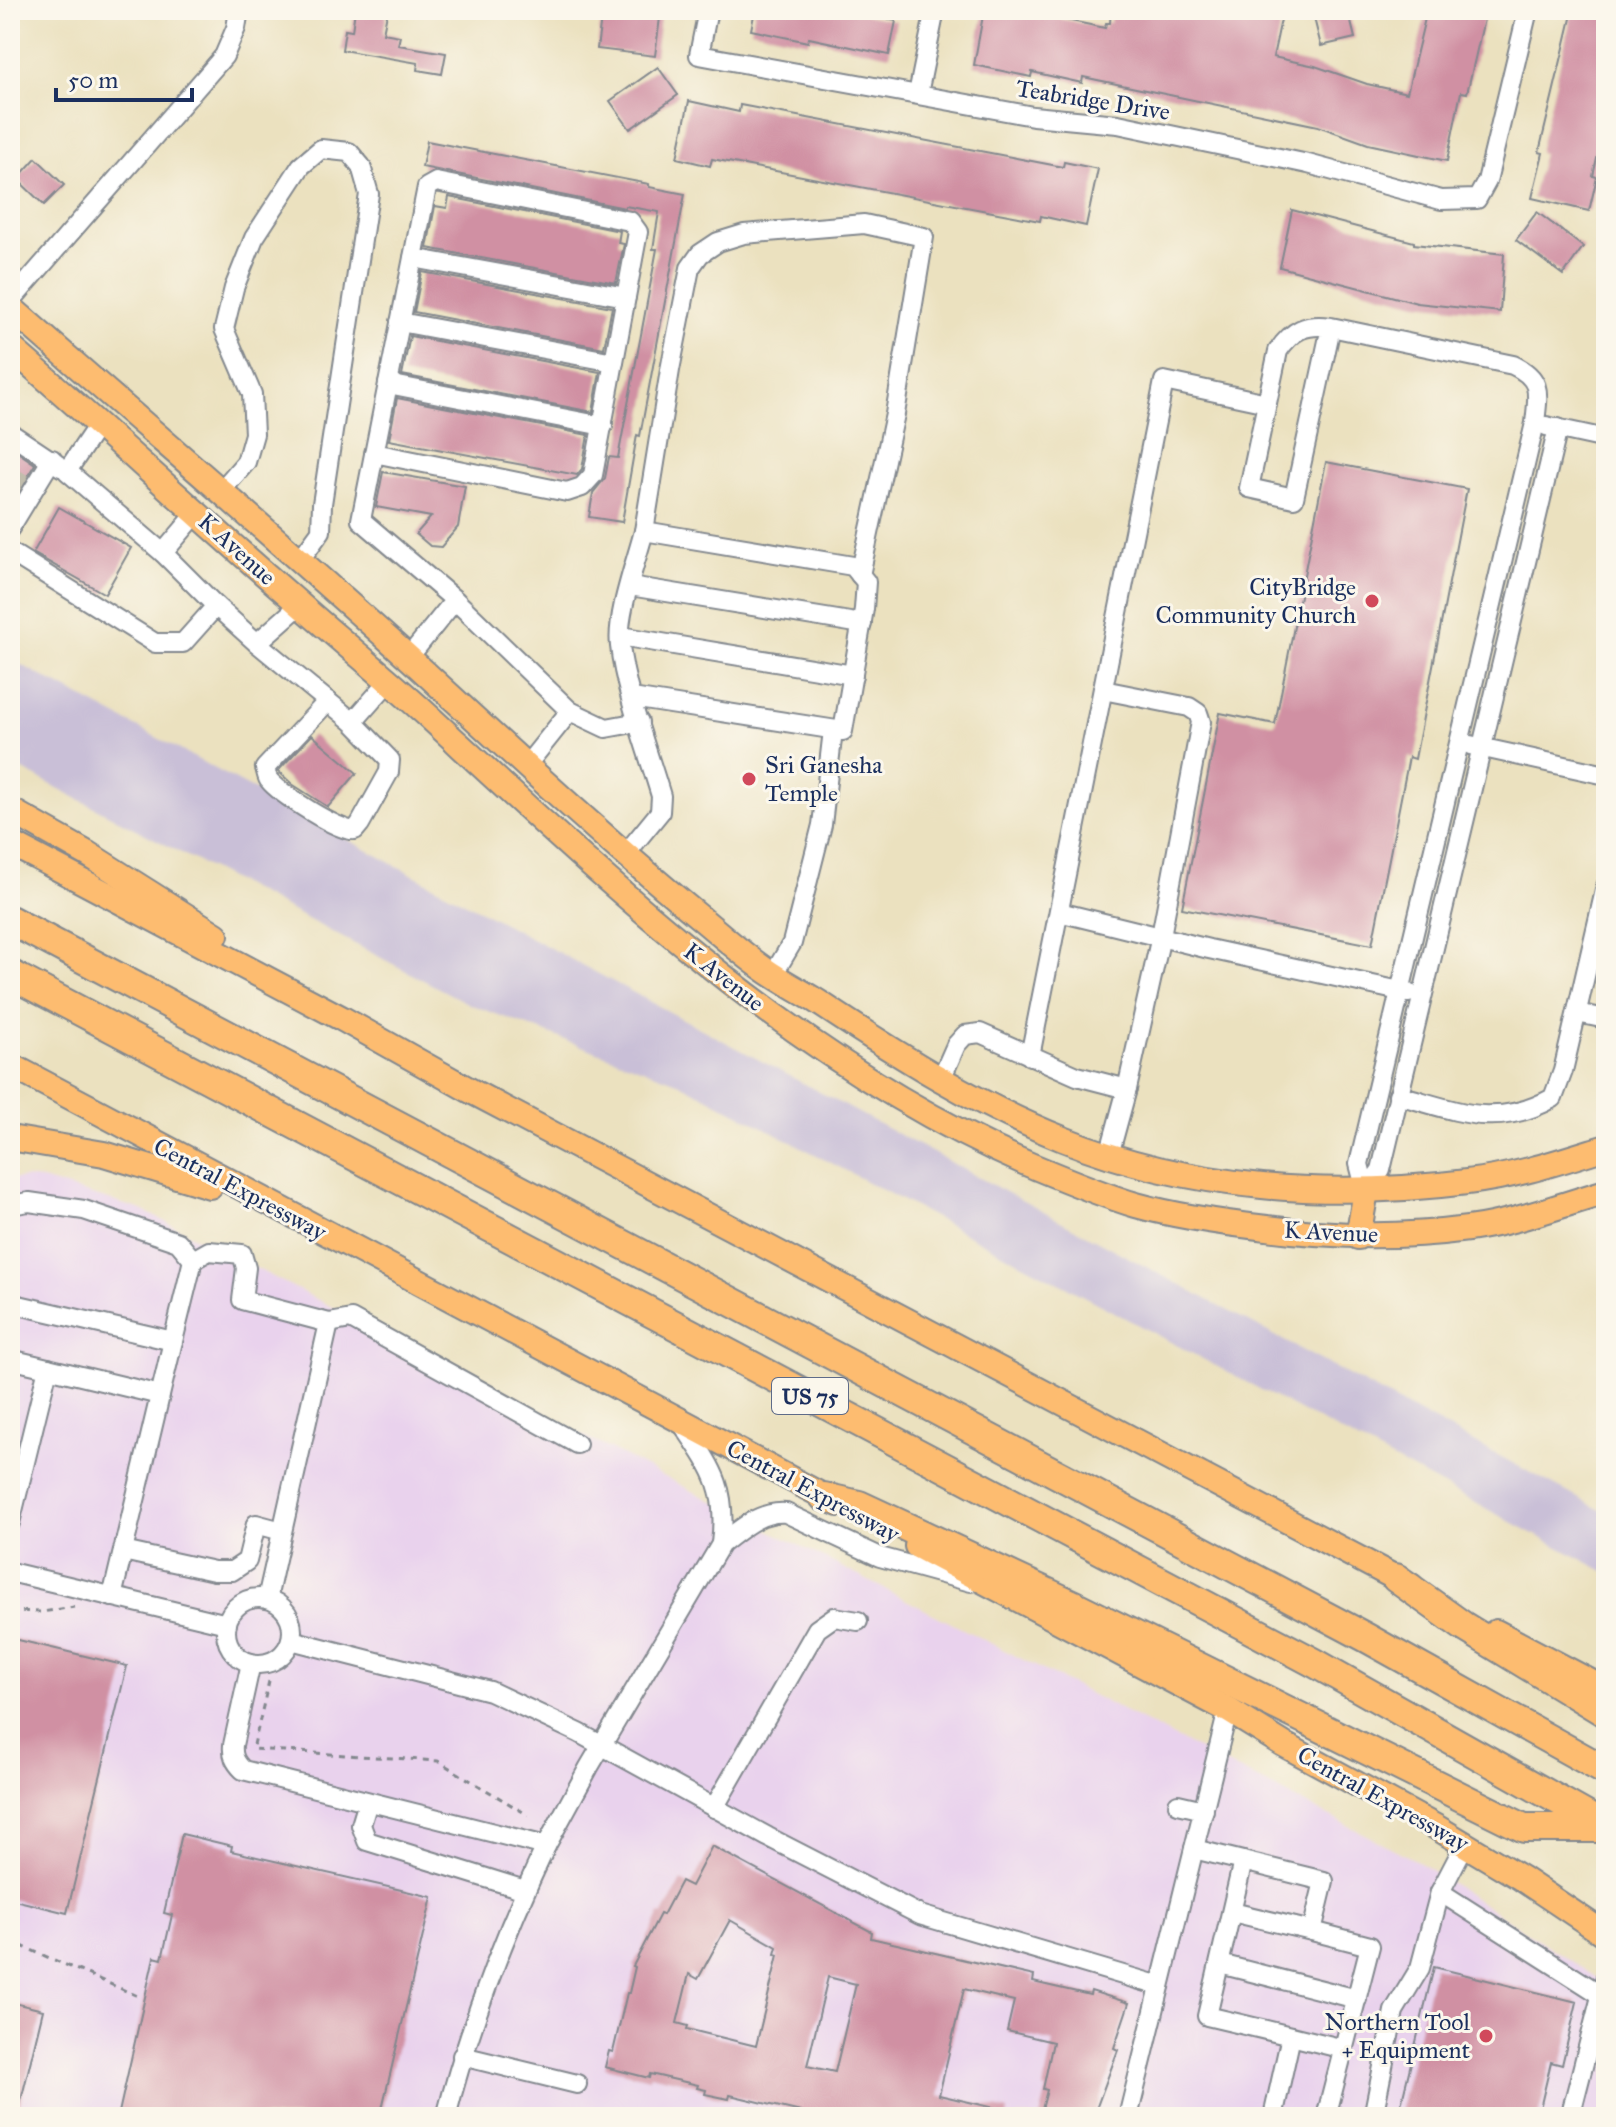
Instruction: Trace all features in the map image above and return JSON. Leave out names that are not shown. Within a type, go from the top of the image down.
[{"type":"highway","name":"US 75","points":[[10,920],[1367,1638],[1606,1771]]},
{"type":"highway","name":"US 75","points":[[10,974],[1315,1663],[1606,1827]]},
{"type":"highway","points":[[824,1497],[859,1505],[1076,1606],[1524,1828],[1606,1827]]},
{"type":"highway","points":[[1396,1578],[1463,1626],[1606,1713]]},
{"type":"main road","name":"K Avenue","points":[[10,304],[408,658],[624,856],[773,975],[941,1079],[1009,1115],[1062,1139],[1174,1172],[1301,1190],[1366,1191],[1471,1182],[1550,1165],[1606,1147]]},
{"type":"main road","name":"K Avenue","points":[[10,347],[389,681],[687,950],[770,1013],[922,1113],[974,1141],[1096,1193],[1192,1218],[1303,1233],[1358,1237],[1475,1228],[1606,1192]]},
{"type":"main road","points":[[197,513],[220,492]]},
{"type":"main road","points":[[389,681],[408,658]]},
{"type":"main road","points":[[10,810],[115,871],[359,1028]]},
{"type":"main road","points":[[10,843],[359,1028],[471,1091],[1606,1690]]},
{"type":"main road","name":"Central Expressway","points":[[10,1065],[1228,1710],[1283,1744],[1465,1844],[1606,1935]]},
{"type":"main road","points":[[10,1138],[57,1144],[128,1160],[280,1210]]},
{"type":"main road","points":[[1096,1193],[1109,1155]]},
{"type":"main road","points":[[1358,1237],[1366,1191]]},
{"type":"street","points":[[10,304],[224,56],[236,28],[239,10]]},
{"type":"street","name":"Teabridge Drive","points":[[708,10],[699,55],[1033,116],[1118,124],[1308,164],[1441,200],[1477,199],[1487,181],[1528,10]]},
{"type":"street","points":[[918,94],[935,10]]},
{"type":"street","points":[[220,492],[246,462],[254,434],[252,394],[224,329],[234,288],[254,238],[301,166],[321,149],[349,152],[361,166],[369,194],[322,504],[321,531],[299,561]]},
{"type":"street","points":[[374,453],[567,492],[582,487],[593,475],[603,426],[638,232],[630,221],[436,182],[427,187],[374,453],[361,520],[455,600],[570,711],[606,728],[639,722]]},
{"type":"street","points":[[624,856],[660,812],[661,796],[632,698],[619,645],[620,636],[644,531],[690,268],[700,254],[718,242],[744,234],[864,224],[924,237],[895,414],[860,575]]},
{"type":"street","points":[[413,258],[626,297]]},
{"type":"street","points":[[400,322],[614,362]]},
{"type":"street","points":[[1331,327],[1294,498],[1249,488],[1278,351],[1286,339],[1305,326],[1331,327],[1513,365],[1535,380],[1538,395],[1535,423],[1359,1164],[1366,1191]]},
{"type":"street","points":[[1030,1056],[1164,381],[1267,403]]},
{"type":"street","points":[[388,384],[603,426]]},
{"type":"street","points":[[1535,423],[1606,439]]},
{"type":"street","points":[[13,517],[29,487],[59,465],[98,425]]},
{"type":"street","points":[[1366,1191],[1381,1170],[1558,428]]},
{"type":"street","points":[[10,433],[59,465],[163,553],[216,606],[353,722],[390,760],[389,772],[355,830],[347,831],[316,815],[268,780],[265,768],[328,701]]},
{"type":"street","points":[[163,553],[197,513]]},
{"type":"street","points":[[632,698],[843,731],[862,624],[866,582],[853,566],[644,531]]},
{"type":"street","points":[[10,552],[155,643],[183,643],[216,606]]},
{"type":"street","points":[[630,586],[862,624]]},
{"type":"street","points":[[408,658],[455,600]]},
{"type":"street","points":[[257,643],[300,605]]},
{"type":"street","points":[[620,636],[853,675]]},
{"type":"street","points":[[353,722],[389,681]]},
{"type":"street","points":[[1103,690],[1189,707],[1198,713],[1201,722],[1161,936],[1109,1155]]},
{"type":"street","points":[[526,766],[570,711]]},
{"type":"street","points":[[773,975],[792,943],[822,825],[833,730]]},
{"type":"street","points":[[1459,742],[1606,775]]},
{"type":"street","points":[[1398,1095],[1464,1113],[1500,1117],[1532,1109],[1553,1098],[1563,1071],[1606,886]]},
{"type":"street","points":[[1059,912],[1248,958],[1424,996]]},
{"type":"street","points":[[1577,1013],[1606,1019]]},
{"type":"street","points":[[941,1079],[956,1045],[965,1035],[980,1033],[1077,1076],[1127,1089]]},
{"type":"street","points":[[10,1205],[29,1202],[84,1210],[178,1242],[193,1260]]},
{"type":"street","points":[[112,1597],[193,1260],[209,1251],[242,1254],[246,1268],[242,1300],[329,1323],[351,1319],[577,1444]]},
{"type":"street","points":[[10,1303],[173,1341]]},
{"type":"street","points":[[267,1599],[329,1323]]},
{"type":"street","points":[[10,1359],[160,1395]]},
{"type":"street","points":[[10,1523],[48,1368]]},
{"type":"street","points":[[680,1422],[707,1460],[721,1490],[724,1510],[721,1544]]},
{"type":"street","points":[[446,2117],[462,2056],[525,1890],[546,1846],[601,1746],[721,1544],[749,1522],[774,1512],[786,1513],[880,1557],[1004,1592]]},
{"type":"street","points":[[123,1551],[214,1571],[232,1571],[247,1561],[256,1524],[282,1531]]},
{"type":"street","points":[[10,1572],[227,1624]]},
{"type":"street","points":[[258,1598],[267,1599],[275,1602],[288,1615],[291,1640],[275,1660],[267,1664],[251,1663],[242,1660],[231,1648],[227,1641],[227,1624],[242,1603],[258,1598]]},
{"type":"street","points":[[714,1808],[817,1629],[834,1617],[858,1621]]},
{"type":"street","points":[[291,1640],[490,1691],[601,1746],[920,1915],[1160,1986]]},
{"type":"street","points":[[251,1663],[232,1753],[243,1770],[546,1846]]},
{"type":"street","points":[[1128,2117],[1228,1710]]},
{"type":"street","points":[[368,1802],[361,1825],[367,1841],[525,1890]]},
{"type":"street","points":[[1178,1804],[1204,1810]]},
{"type":"street","points":[[1373,2117],[1394,2011],[1420,1968],[1440,1892],[1465,1844]]},
{"type":"street","points":[[1194,1849],[1324,1881],[1312,1931]]},
{"type":"street","points":[[1243,1861],[1207,2016],[1344,2049]]},
{"type":"street","points":[[1440,1892],[1605,1990],[1570,2117]]},
{"type":"street","points":[[1232,1912],[1370,1946],[1326,2117]]},
{"type":"street","points":[[1220,1964],[1357,1999]]},
{"type":"street","points":[[1273,2117],[1291,2036]]},
{"type":"street","points":[[462,2056],[577,2084]]},
{"type":"path","points":[[10,1611],[42,1612],[74,1607]]},
{"type":"path","points":[[269,1681],[253,1749],[438,1761],[528,1815]]},
{"type":"path","points":[[10,1941],[140,1997]]},
{"type":"shaded area","points":[[10,659],[1606,1513],[1606,1572],[680,1083],[469,1004],[10,763]]},
{"type":"shaded area","points":[[35,1178],[142,1210],[1417,1861],[1606,1984],[1606,2117],[10,2117],[10,1179]]},
{"type":"building","points":[[355,10],[387,13],[383,33],[400,36],[398,45],[446,53],[442,74],[417,70],[418,63],[342,50],[345,30],[352,31]]},
{"type":"building","points":[[602,10],[661,10],[655,56],[597,49]]},
{"type":"building","points":[[755,10],[843,10],[896,21],[889,55],[809,38],[808,42],[751,30]]},
{"type":"building","points":[[984,10],[1043,10],[1042,15],[1105,28],[1106,23],[1110,23],[1111,10],[1283,10],[1273,57],[1407,93],[1427,10],[1463,10],[1485,15],[1467,93],[1461,92],[1447,161],[1368,144],[1318,126],[1083,77],[1082,83],[1032,72],[1031,77],[974,65]]},
{"type":"building","points":[[1312,10],[1348,10],[1355,38],[1321,46]]},
{"type":"building","points":[[1573,10],[1606,10],[1606,119],[1593,176],[1597,177],[1589,211],[1532,198],[1543,153],[1539,152]]},
{"type":"building","points":[[658,67],[678,95],[630,129],[610,101]]},
{"type":"building","points":[[689,101],[739,112],[740,105],[1063,167],[1064,162],[1098,169],[1086,226],[1041,216],[1040,221],[712,159],[710,166],[677,158]]},
{"type":"building","points":[[427,141],[649,184],[649,187],[685,194],[622,522],[589,517],[593,493],[605,478],[609,457],[618,458],[657,249],[653,249],[659,212],[625,208],[422,167]]},
{"type":"building","points":[[36,158],[64,185],[44,205],[17,179]]},
{"type":"building","points":[[449,197],[620,231],[618,243],[624,244],[616,283],[427,248],[435,206],[447,208]]},
{"type":"building","points":[[1292,210],[1414,244],[1504,254],[1500,312],[1417,303],[1280,267]]},
{"type":"building","points":[[1537,212],[1583,247],[1563,275],[1516,240]]},
{"type":"building","points":[[422,272],[612,307],[604,348],[414,312]]},
{"type":"building","points":[[410,336],[600,372],[593,412],[402,375]]},
{"type":"building","points":[[397,398],[588,435],[582,469],[577,475],[389,440]]},
{"type":"building","points":[[10,447],[35,464],[10,505]]},
{"type":"building","name":"CityBridge Community Church","points":[[1326,462],[1467,489],[1415,759],[1409,757],[1372,945],[1182,908],[1220,713],[1275,724]]},
{"type":"building","points":[[383,472],[465,486],[458,527],[441,547],[430,546],[416,534],[431,517],[376,507]]},
{"type":"building","points":[[59,507],[131,548],[105,594],[33,553]]},
{"type":"building","points":[[312,735],[357,773],[328,807],[278,771]]},
{"type":"building","points":[[10,1638],[127,1666],[67,1913],[10,1899]]},
{"type":"building","points":[[182,1834],[232,1846],[231,1851],[432,1897],[380,2117],[118,2117],[154,1957],[162,1959],[172,1915],[164,1913]]},
{"type":"building","points":[[712,1846],[872,1932],[871,1938],[1034,1976],[1033,1982],[1090,1995],[1091,1991],[1129,2003],[1114,2048],[1118,2050],[1093,2117],[1040,2117],[1053,2042],[1007,2031],[1014,2001],[964,1989],[939,2095],[1008,2111],[1007,2117],[822,2117],[730,2095],[729,2099],[705,2094],[706,2090],[697,2088],[698,2085],[650,2074],[649,2078],[605,2067],[609,2051],[613,2052],[633,1966],[681,1881],[691,1886]],"holes":[[[730,1920],[777,1947],[775,1954],[778,1955],[756,2046],[687,2029],[688,2026],[677,2023],[689,1974],[698,1979]],[[828,1977],[856,1984],[835,2072],[807,2066]]]},
{"type":"building","points":[[1434,1967],[1577,2002],[1562,2065],[1551,2062],[1538,2117],[1398,2117]]},
{"type":"building","points":[[10,2002],[43,2010],[17,2117],[10,2117]]},
{"type":"tunnel","points":[[10,475],[25,484]]},
{"type":"place","name":"CityBridge Community Church","points":[[1372,601]]},
{"type":"place","name":"Sri Ganesha Temple","points":[[749,779]]},
{"type":"place","name":"Northern Tool + Equipment","points":[[1486,2036]]}]
